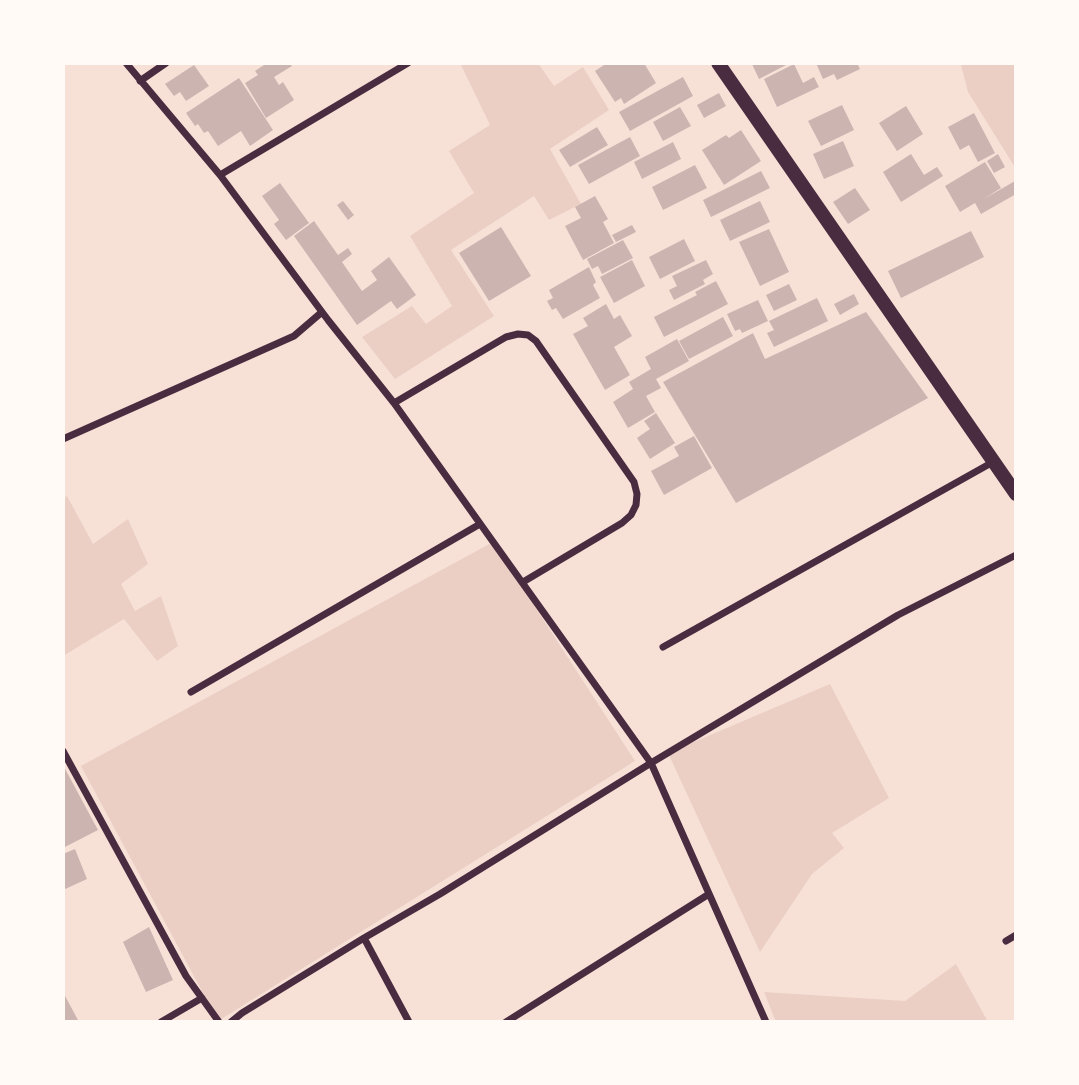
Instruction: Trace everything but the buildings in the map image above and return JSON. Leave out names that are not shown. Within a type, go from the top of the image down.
[{"type":"main road","points":[[718,63],[1016,494]]},
{"type":"street","points":[[126,63],[220,175],[322,312],[394,402],[651,763],[766,1022]]},
{"type":"street","points":[[141,81],[166,63]]},
{"type":"street","points":[[220,175],[408,63]]},
{"type":"street","points":[[63,439],[294,336],[322,312]]},
{"type":"street","points":[[394,402],[506,337],[528,335],[536,341],[634,482],[637,494],[631,515],[622,523],[523,582]]},
{"type":"street","points":[[663,647],[994,461]]},
{"type":"street","points":[[191,692],[480,524]]},
{"type":"street","points":[[231,1022],[364,938],[898,615],[1016,555]]},
{"type":"street","points":[[63,751],[186,976],[219,1022]]},
{"type":"street","points":[[506,1022],[709,894]]},
{"type":"street","points":[[1006,941],[1016,935]]},
{"type":"street","points":[[364,938],[409,1022]]},
{"type":"street","points":[[161,1022],[202,998]]},
{"type":"shaded area","points":[[460,63],[538,63],[554,86],[583,67],[609,110],[550,149],[581,204],[549,220],[534,196],[451,250],[494,316],[395,379],[362,337],[412,306],[426,324],[452,306],[410,236],[474,193],[449,151],[490,125]]},
{"type":"shaded area","points":[[1016,63],[1016,169],[968,92],[961,65]]},
{"type":"shaded area","points":[[67,496],[93,544],[128,519],[148,564],[121,584],[135,611],[161,596],[178,646],[157,661],[124,619],[63,656],[63,498]]},
{"type":"shaded area","points":[[493,542],[635,761],[218,1021],[81,766]]},
{"type":"shaded area","points":[[830,684],[889,798],[832,833],[844,848],[812,874],[760,952],[668,753]]},
{"type":"shaded area","points":[[956,964],[988,1022],[776,1022],[764,992],[905,1001]]}]
